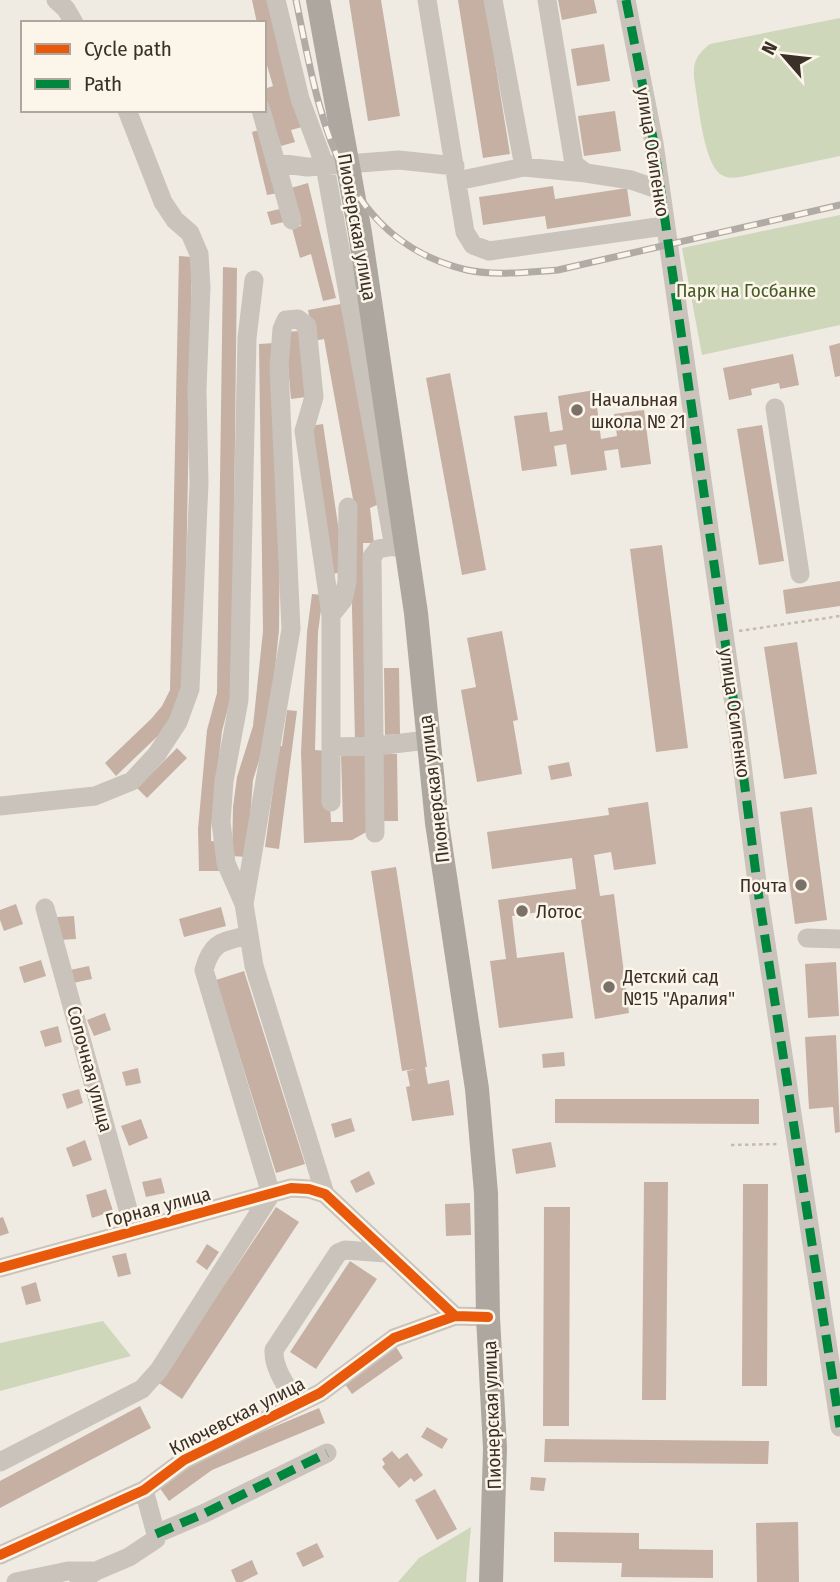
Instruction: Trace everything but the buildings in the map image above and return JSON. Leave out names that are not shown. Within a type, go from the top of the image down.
[{"type":"main road","name":"Пионерская улица","points":[[318,0],[336,166],[362,247],[400,545],[416,613],[440,849],[477,1089],[486,1193],[488,1317],[495,1448],[491,1582]]},
{"type":"street","points":[[57,0],[73,21]]},
{"type":"street","points":[[276,0],[300,99],[336,166]]},
{"type":"street","points":[[427,0],[465,232],[473,245],[489,251],[664,226]]},
{"type":"street","points":[[493,0],[524,167]]},
{"type":"street","points":[[547,0],[574,164],[586,173]]},
{"type":"street","name":"улица Осипенко","points":[[626,0],[654,143],[759,898],[840,1427]]},
{"type":"street","points":[[0,806],[94,796],[132,781],[157,754],[178,722],[190,689],[199,483],[197,390],[201,287],[198,254],[190,233],[175,220],[163,202],[128,112]]},
{"type":"street","points":[[262,112],[292,220]]},
{"type":"street","points":[[277,163],[336,166],[399,160],[456,174],[524,167],[631,180],[660,190]]},
{"type":"street","points":[[254,280],[247,338],[239,701],[224,781],[221,822],[226,863],[244,904],[254,966],[325,1194],[455,1316]]},
{"type":"street","points":[[244,904],[291,629],[279,368],[282,329],[286,320],[298,318],[307,326],[314,397],[304,430],[331,615],[331,802]]},
{"type":"street","points":[[775,408],[800,574]]},
{"type":"street","points":[[331,615],[343,600],[347,582],[348,507]]},
{"type":"street","points":[[375,833],[372,557],[378,550],[400,545]]},
{"type":"street","points":[[331,747],[376,746],[428,740]]},
{"type":"street","name":"Сопочная улица","points":[[45,908],[134,1231]]},
{"type":"street","points":[[0,1462],[142,1389],[159,1370],[271,1194],[204,970],[208,955],[218,943],[249,935]]},
{"type":"street","points":[[807,938],[840,939]]},
{"type":"street","name":"Горная улица","points":[[0,1268],[291,1188],[309,1189],[325,1194]]},
{"type":"street","points":[[297,1404],[277,1368],[274,1350],[338,1253],[345,1250],[386,1253]]},
{"type":"street","name":"Ключевская улица","points":[[0,1555],[144,1490],[184,1460],[320,1393],[394,1338],[455,1316],[488,1317]]},
{"type":"street","points":[[156,1534],[327,1453]]},
{"type":"street","points":[[79,1582],[96,1571],[129,1557],[156,1539],[144,1490]]},
{"type":"street","points":[[16,1582],[68,1571],[96,1571]]},
{"type":"path","points":[[724,633],[840,616]]},
{"type":"path","points":[[731,1145],[798,1144]]},
{"type":"green space","points":[[840,18],[840,156],[741,177],[733,178],[720,174],[709,157],[705,144],[694,78],[695,62],[699,55],[710,44]]},
{"type":"green space","name":"Парк на Госбанке","points":[[840,215],[840,325],[702,355],[682,248]]},
{"type":"green space","points":[[103,1321],[131,1356],[0,1391],[0,1343]]},
{"type":"green space","points":[[471,1527],[466,1582],[398,1582],[419,1558]]},
{"type":"railway","points":[[296,0],[314,85],[341,165],[361,200],[388,230],[423,254],[478,272],[558,270],[840,205]]},
{"type":"marked path","points":[[626,0],[654,143],[759,898],[840,1427]]},
{"type":"marked path","points":[[156,1534],[327,1453]]},
{"type":"cycle path","points":[[0,1268],[291,1188],[309,1189],[325,1194],[455,1316]]},
{"type":"cycle path","points":[[0,1555],[144,1490],[184,1460],[320,1393],[394,1338],[455,1316],[488,1317]]},
{"type":"place","name":"Начальная школа № 21","points":[[577,410]]},
{"type":"place","name":"Почта","points":[[801,885]]},
{"type":"place","name":"Лотос","points":[[522,911]]},
{"type":"place","name":"Детский сад №15 \"Аралия\"","points":[[609,987]]}]
